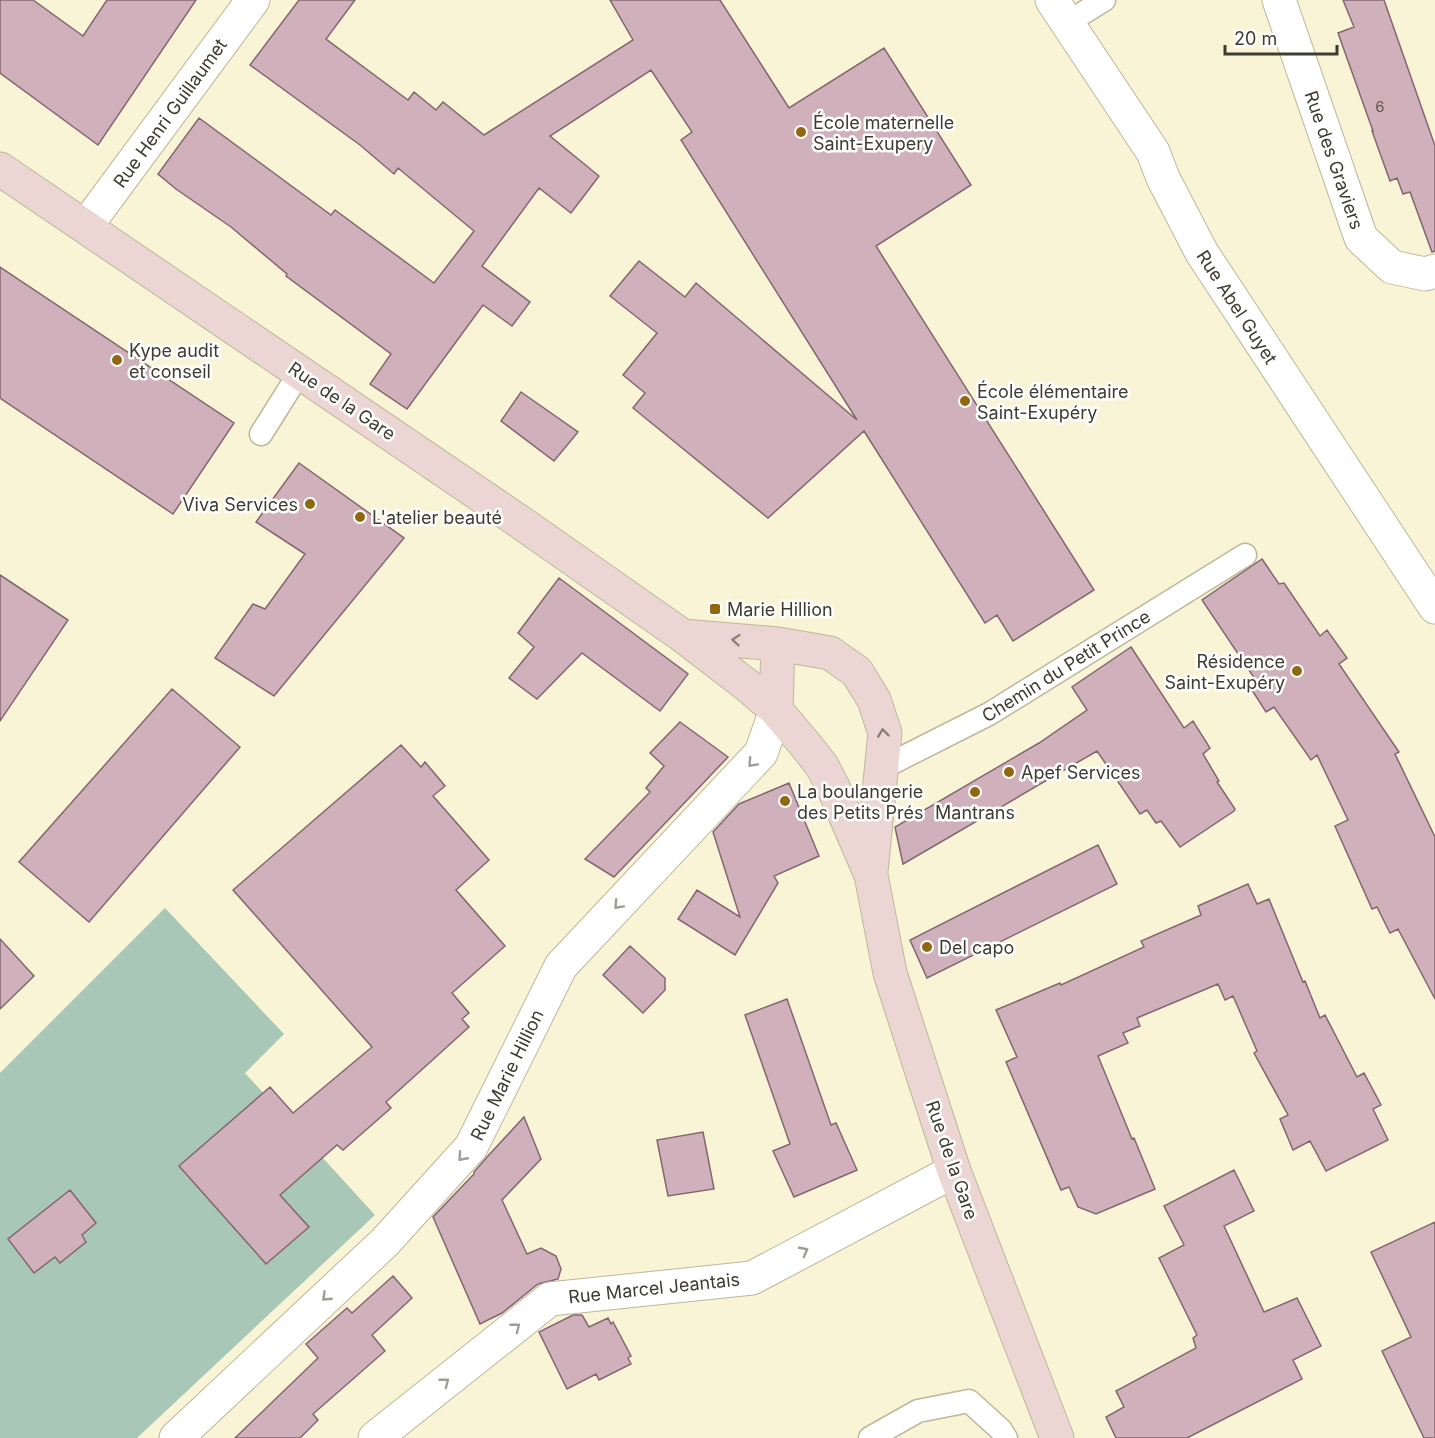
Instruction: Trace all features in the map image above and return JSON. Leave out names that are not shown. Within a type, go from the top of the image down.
[{"type":"street","name":"Rue Henri Guillaumet","points":[[86,226],[253,0]]},
{"type":"street","name":"Rue des Graviers","points":[[1279,0],[1361,238],[1392,267],[1425,274],[1435,271]]},
{"type":"street","name":"Rue Abel Guyet","points":[[1059,12],[1153,152],[1163,178],[1202,253],[1435,607]]},
{"type":"street","name":"Rue de la Gare","points":[[0,169],[520,522],[682,636],[776,710],[822,766],[871,875],[890,973],[954,1171],[1057,1438]]},
{"type":"street","name":"Rue de la Gare","points":[[682,636],[778,644],[830,653],[857,672],[874,700],[885,733],[871,875]]},
{"type":"street","points":[[776,710],[778,644]]},
{"type":"street","name":"Rue Marie Hillion","points":[[176,1438],[385,1242],[471,1147],[561,966],[761,753],[776,710]]},
{"type":"street","points":[[832,787],[866,780],[882,768]]},
{"type":"street","name":"Rue Marcel Jeantais","points":[[375,1438],[550,1299],[752,1278],[954,1171]]},
{"type":"lane","points":[[1059,12],[1104,0]]},
{"type":"lane","points":[[261,434],[300,372]]},
{"type":"lane","name":"Chemin du Petit Prince","points":[[882,768],[967,726],[1245,555]]},
{"type":"lane","points":[[870,1438],[918,1411],[969,1401],[1001,1430],[1006,1438]]},
{"type":"green space","points":[[165,908],[284,1034],[245,1073],[375,1215],[137,1438],[0,1438],[0,1073]]},
{"type":"building","points":[[0,0],[33,0],[83,36],[107,0],[196,0],[98,145],[0,73]]},
{"type":"building","points":[[299,0],[355,0],[326,39],[408,100],[414,92],[436,110],[443,102],[484,135],[633,40],[610,0],[720,0],[789,108],[884,48],[971,185],[876,246],[1094,590],[1013,641],[997,615],[985,623],[864,431],[768,518],[633,408],[645,393],[623,375],[657,333],[610,296],[639,261],[685,297],[696,283],[857,420],[681,140],[692,132],[651,70],[550,136],[599,176],[571,213],[539,188],[482,266],[530,302],[512,326],[483,305],[407,409],[370,384],[391,354],[286,276],[287,274],[231,227],[158,174],[199,118],[331,215],[335,210],[434,283],[474,231],[398,168],[394,174],[360,145],[250,65]]},
{"type":"building","points":[[1343,0],[1384,0],[1435,146],[1435,251],[1432,252],[1410,192],[1403,194],[1397,178],[1390,181],[1338,33],[1354,27]]},
{"type":"building","points":[[0,267],[234,423],[173,514],[0,398]]},
{"type":"building","points":[[521,392],[578,432],[554,461],[501,421]]},
{"type":"building","points":[[299,463],[404,538],[274,696],[215,658],[253,604],[265,609],[305,554],[256,522]]},
{"type":"building","points":[[1262,559],[1279,584],[1284,583],[1320,636],[1327,630],[1347,658],[1339,664],[1399,752],[1395,754],[1435,837],[1435,999],[1398,929],[1390,933],[1377,907],[1372,909],[1335,826],[1348,820],[1317,755],[1311,760],[1274,707],[1266,712],[1248,684],[1255,679],[1202,600]]},
{"type":"building","points":[[0,575],[68,620],[0,721]]},
{"type":"building","points":[[559,578],[688,674],[660,711],[582,653],[537,699],[509,678],[534,647],[518,633]]},
{"type":"building","name":"Résidence Saint-Exupéry","points":[[1131,647],[1184,728],[1193,721],[1210,748],[1203,754],[1219,781],[1217,782],[1235,809],[1234,811],[1180,847],[1161,821],[1156,823],[1147,810],[1140,814],[1097,751],[903,864],[895,827],[1039,743],[1087,710],[1072,687]]},
{"type":"building","points":[[172,689],[240,747],[89,922],[19,862]]},
{"type":"building","points":[[680,722],[728,757],[614,877],[585,859],[650,792],[646,788],[664,766],[650,753]]},
{"type":"building","points":[[401,745],[421,767],[425,762],[445,786],[433,796],[489,860],[456,890],[505,946],[452,993],[469,1013],[462,1019],[469,1027],[386,1102],[391,1108],[343,1150],[337,1145],[280,1195],[309,1227],[266,1264],[179,1166],[270,1087],[293,1113],[372,1047],[233,890]]},
{"type":"building","points":[[789,783],[819,856],[774,876],[778,883],[735,955],[678,919],[697,890],[740,917],[713,832],[739,804]]},
{"type":"building","points":[[1098,845],[1117,884],[927,978],[910,940]]},
{"type":"building","points":[[1248,884],[1257,904],[1269,899],[1320,1018],[1325,1015],[1357,1077],[1364,1073],[1381,1105],[1373,1109],[1388,1140],[1326,1171],[1310,1141],[1293,1150],[1280,1119],[1288,1115],[1254,1053],[1257,1051],[1233,996],[1225,1000],[1218,984],[1137,1018],[1140,1026],[1123,1033],[1128,1043],[1098,1056],[1155,1189],[1096,1214],[1078,1207],[1069,1187],[1061,1190],[1006,1062],[1017,1057],[996,1010],[1060,983],[1061,985],[1144,947],[1141,941],[1201,915],[1198,906]]},
{"type":"building","points":[[0,939],[34,976],[0,1009]]},
{"type":"building","points":[[630,946],[665,978],[665,990],[643,1013],[603,975]]},
{"type":"building","points":[[787,999],[831,1125],[836,1123],[857,1170],[794,1197],[773,1151],[790,1144],[745,1015]]},
{"type":"building","points":[[524,1117],[541,1159],[502,1200],[527,1254],[541,1248],[556,1256],[561,1269],[558,1279],[538,1284],[502,1313],[480,1324],[433,1217]]},
{"type":"building","points":[[703,1132],[714,1189],[668,1196],[657,1140]]},
{"type":"building","points":[[1234,1170],[1254,1211],[1224,1226],[1264,1312],[1297,1298],[1321,1346],[1293,1360],[1302,1379],[1187,1438],[1116,1438],[1106,1417],[1124,1407],[1116,1391],[1196,1348],[1193,1338],[1197,1335],[1159,1258],[1184,1245],[1164,1206]]},
{"type":"building","points":[[70,1190],[96,1223],[82,1235],[86,1242],[60,1263],[55,1257],[34,1273],[8,1239]]},
{"type":"building","points":[[1435,1222],[1435,1438],[1424,1438],[1382,1351],[1411,1337],[1371,1252]]},
{"type":"building","points":[[393,1276],[412,1298],[372,1335],[385,1351],[313,1414],[318,1420],[300,1438],[235,1438],[318,1358],[306,1344],[347,1308],[352,1313]]},
{"type":"building","points":[[573,1315],[582,1315],[589,1327],[608,1318],[611,1324],[613,1322],[631,1356],[628,1358],[631,1364],[599,1380],[596,1374],[567,1389],[539,1332]]},
{"type":"place","name":"École maternelle Saint-Exupery","points":[[801,132]]},
{"type":"place","name":"Kype audit et conseil","points":[[117,360]]},
{"type":"place","name":"École élémentaire Saint-Exupéry","points":[[965,401]]},
{"type":"place","name":"Viva Services","points":[[310,504]]},
{"type":"place","name":"L'atelier beauté","points":[[360,517]]},
{"type":"place","name":"Marie Hillion","points":[[715,609]]},
{"type":"place","name":"Résidence Saint-Exupéry","points":[[1297,671]]},
{"type":"place","name":"Apef Services","points":[[1009,772]]},
{"type":"place","name":"Mantrans","points":[[975,792]]},
{"type":"place","name":"La boulangerie des Petits Prés","points":[[785,801]]},
{"type":"place","name":"Del capo","points":[[927,947]]}]
